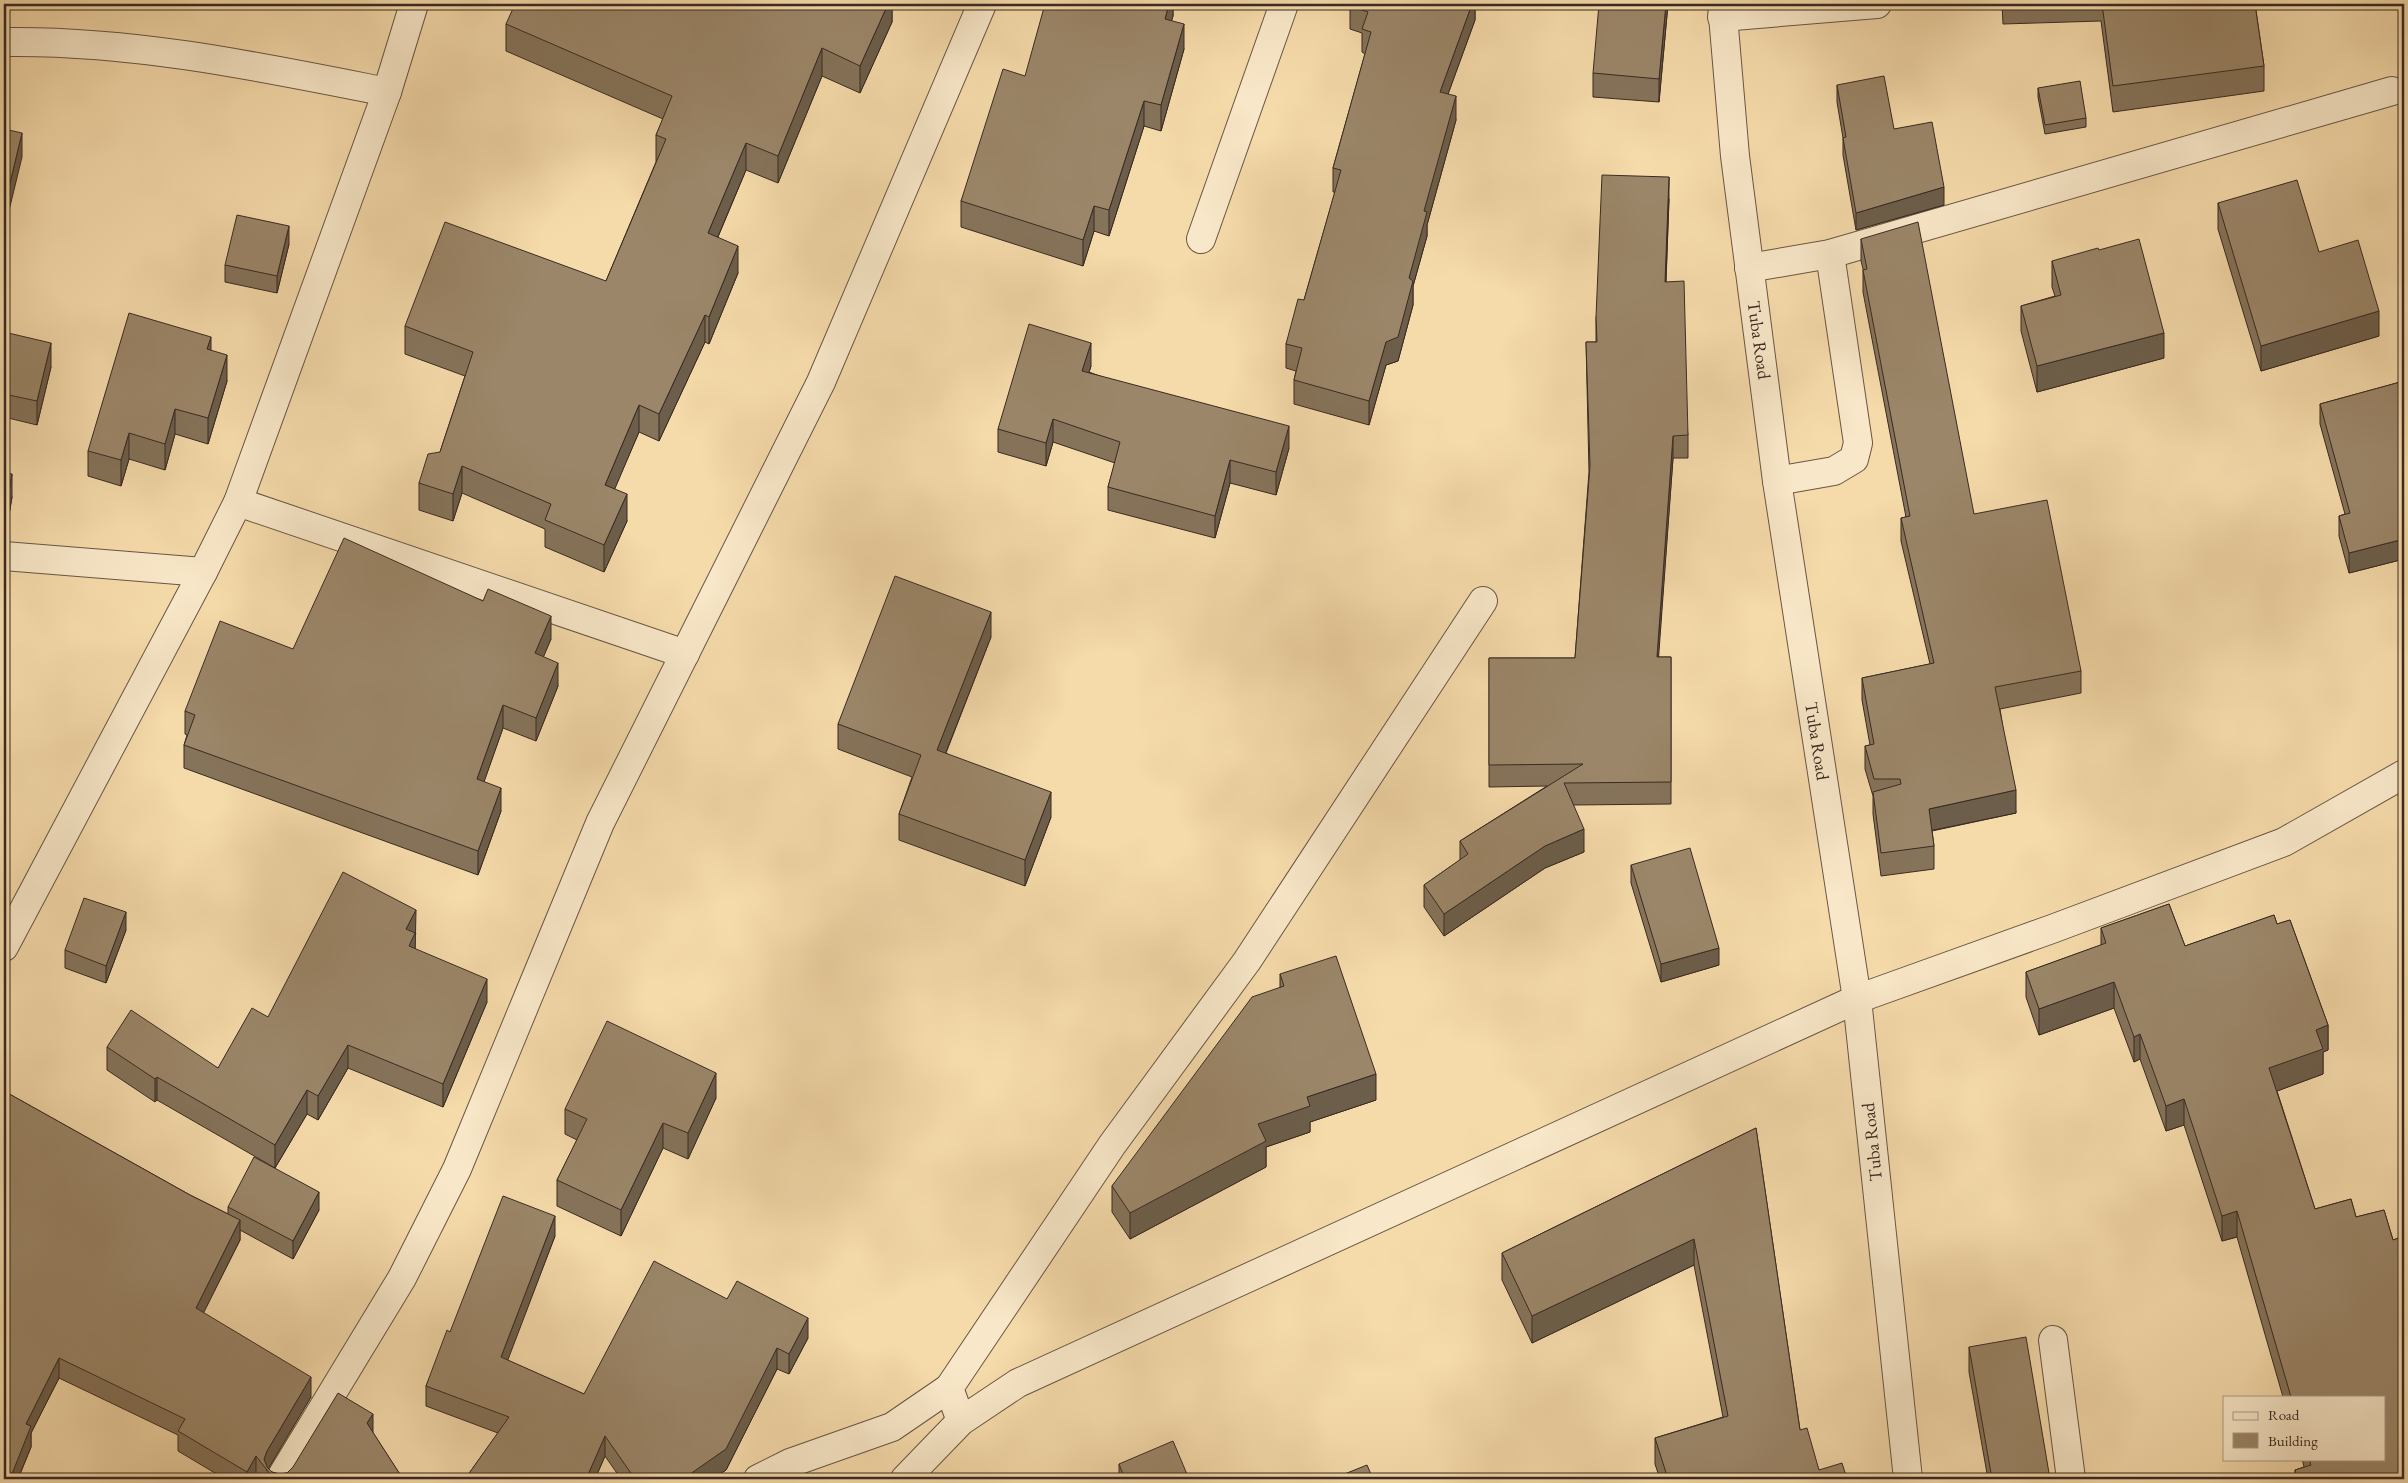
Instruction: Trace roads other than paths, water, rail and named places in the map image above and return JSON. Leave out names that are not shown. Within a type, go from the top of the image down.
[{"type":"street","points":[[4,947],[203,572],[238,502],[387,92],[414,4]]},
{"type":"street","points":[[280,1479],[402,1278],[457,1169],[600,823],[821,382],[982,4]]},
{"type":"street","points":[[1201,239],[1284,4]]},
{"type":"street","points":[[1722,10],[1877,4]]},
{"type":"street","name":"Tuba Road","points":[[1722,10],[1735,156],[1777,482],[1857,999],[1908,1479]]},
{"type":"street","points":[[4,42],[47,41],[127,48],[262,68],[387,92]]},
{"type":"street","points":[[1749,268],[1830,254],[2392,91]]},
{"type":"street","points":[[1777,482],[1834,470],[1854,459],[1858,444],[1830,254]]},
{"type":"street","points":[[238,502],[685,654]]},
{"type":"street","points":[[4,556],[203,572]]},
{"type":"street","points":[[758,1479],[790,1463],[892,1427],[949,1388],[1112,1145],[1247,961],[1483,601]]},
{"type":"street","points":[[905,1479],[961,1421],[1018,1383],[1857,999],[2052,930],[2284,842],[2404,774]]},
{"type":"street","points":[[2052,1340],[2071,1479]]},
{"type":"street","points":[[949,1388],[961,1421]]}]
